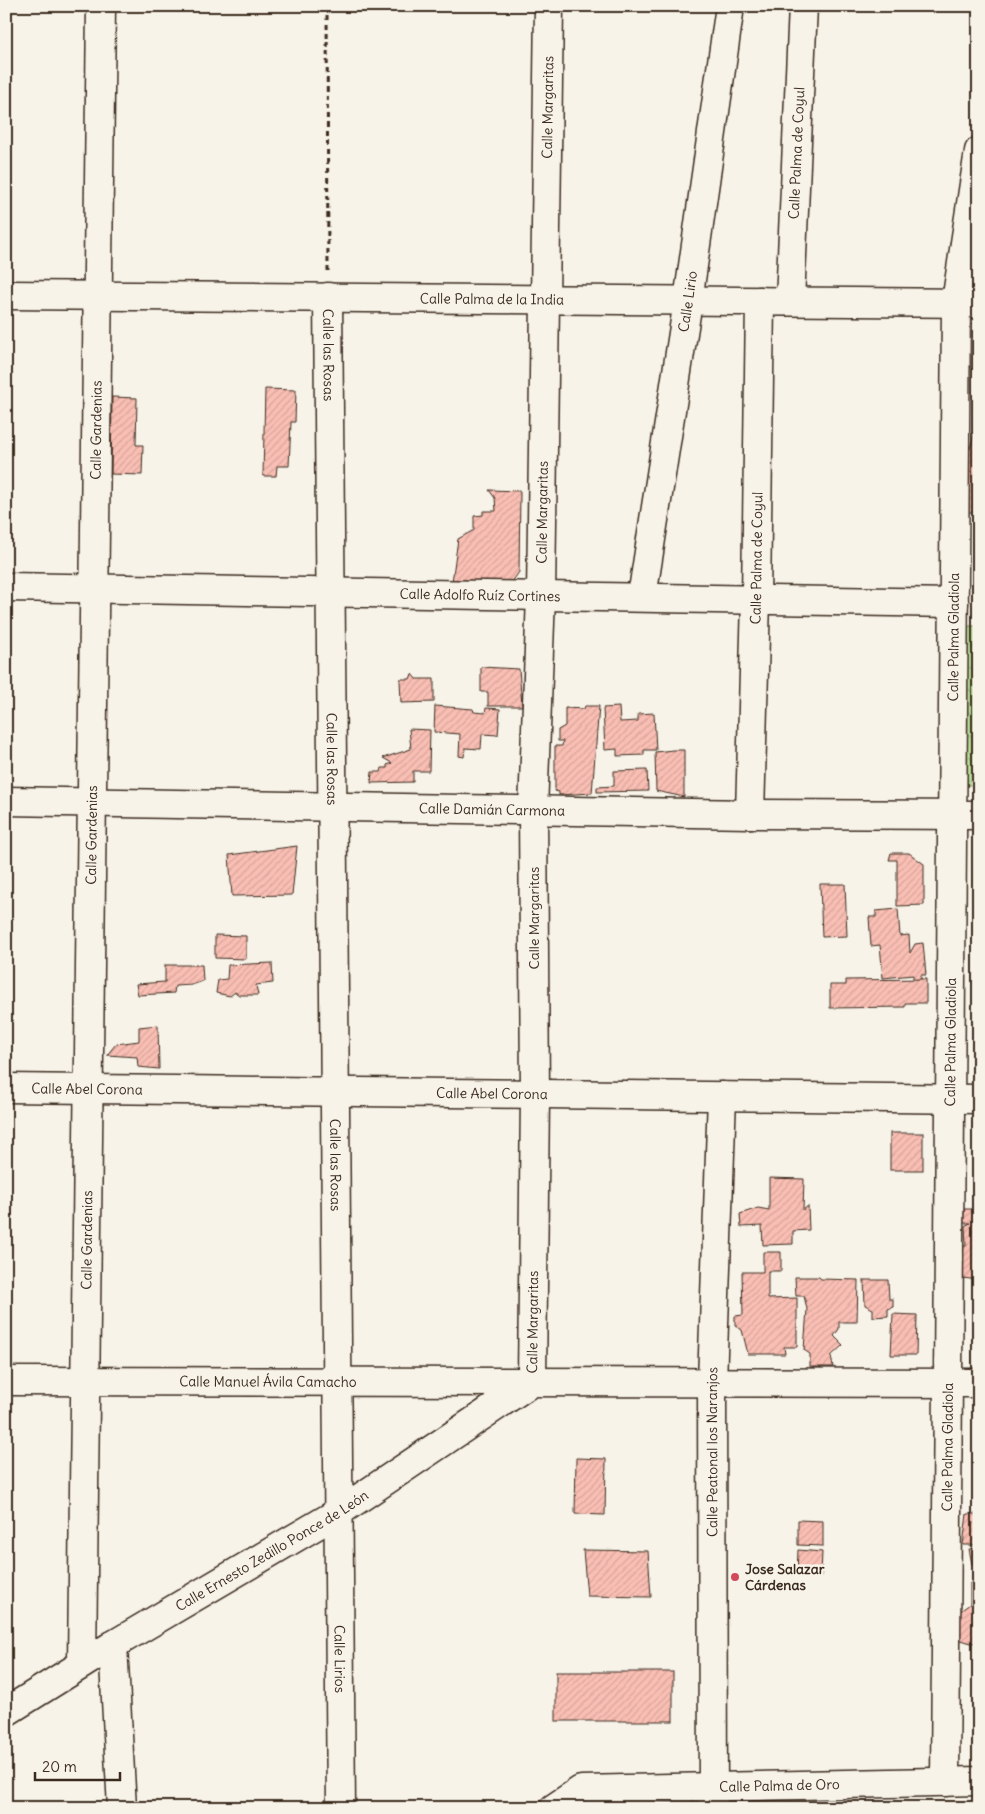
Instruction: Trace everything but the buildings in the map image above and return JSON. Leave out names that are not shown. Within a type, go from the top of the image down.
[{"type":"street","name":"Calle Gardenias","points":[[82,1664],[101,6]]},
{"type":"street","name":"Calle Margaritas","points":[[549,6],[541,596],[533,810],[535,1094],[532,1382],[979,1383]]},
{"type":"street","name":"Calle Lirio","points":[[642,598],[688,301],[730,6]]},
{"type":"street","name":"Calle Palma de Coyul","points":[[790,300],[803,6]]},
{"type":"street","name":"Calle Palma Gladiola","points":[[945,1782],[950,1099],[966,816],[954,603],[967,302],[979,153]]},
{"type":"street","name":"Calle Palma de la India","points":[[6,295],[967,302]]},
{"type":"street","name":"Calle las Rosas","points":[[328,297],[338,1512]]},
{"type":"street","name":"Calle Palma de Coyul","points":[[750,814],[756,600],[760,301]]},
{"type":"street","name":"Calle Adolfo Ruíz Cortines","points":[[6,587],[954,603]]},
{"type":"street","name":"Calle Damián Carmona","points":[[6,801],[966,816]]},
{"type":"street","name":"Calle Abel Corona","points":[[6,1088],[979,1099]]},
{"type":"street","name":"Calle Peatonal los Naranjos","points":[[712,1797],[712,1382],[722,1096]]},
{"type":"street","name":"Calle Manuel Ávila Camacho","points":[[6,1381],[532,1382]]},
{"type":"street","name":"Calle Ernesto Zedillo Ponce de León","points":[[6,1712],[113,1645],[338,1512],[532,1382]]},
{"type":"street","name":"Calle Lirios","points":[[338,1512],[341,1808]]},
{"type":"street","points":[[113,1645],[122,1808]]},
{"type":"street","name":"Calle Palma de Oro","points":[[554,1808],[581,1790],[712,1797],[979,1781]]},
{"type":"path","name":"Calle las Rosas","points":[[326,6],[328,297]]},
{"type":"green space","points":[[964,626],[979,626],[979,785],[963,785]]},
{"type":"place","name":"Jose Salazar Cárdenas","points":[[735,1577]]}]
